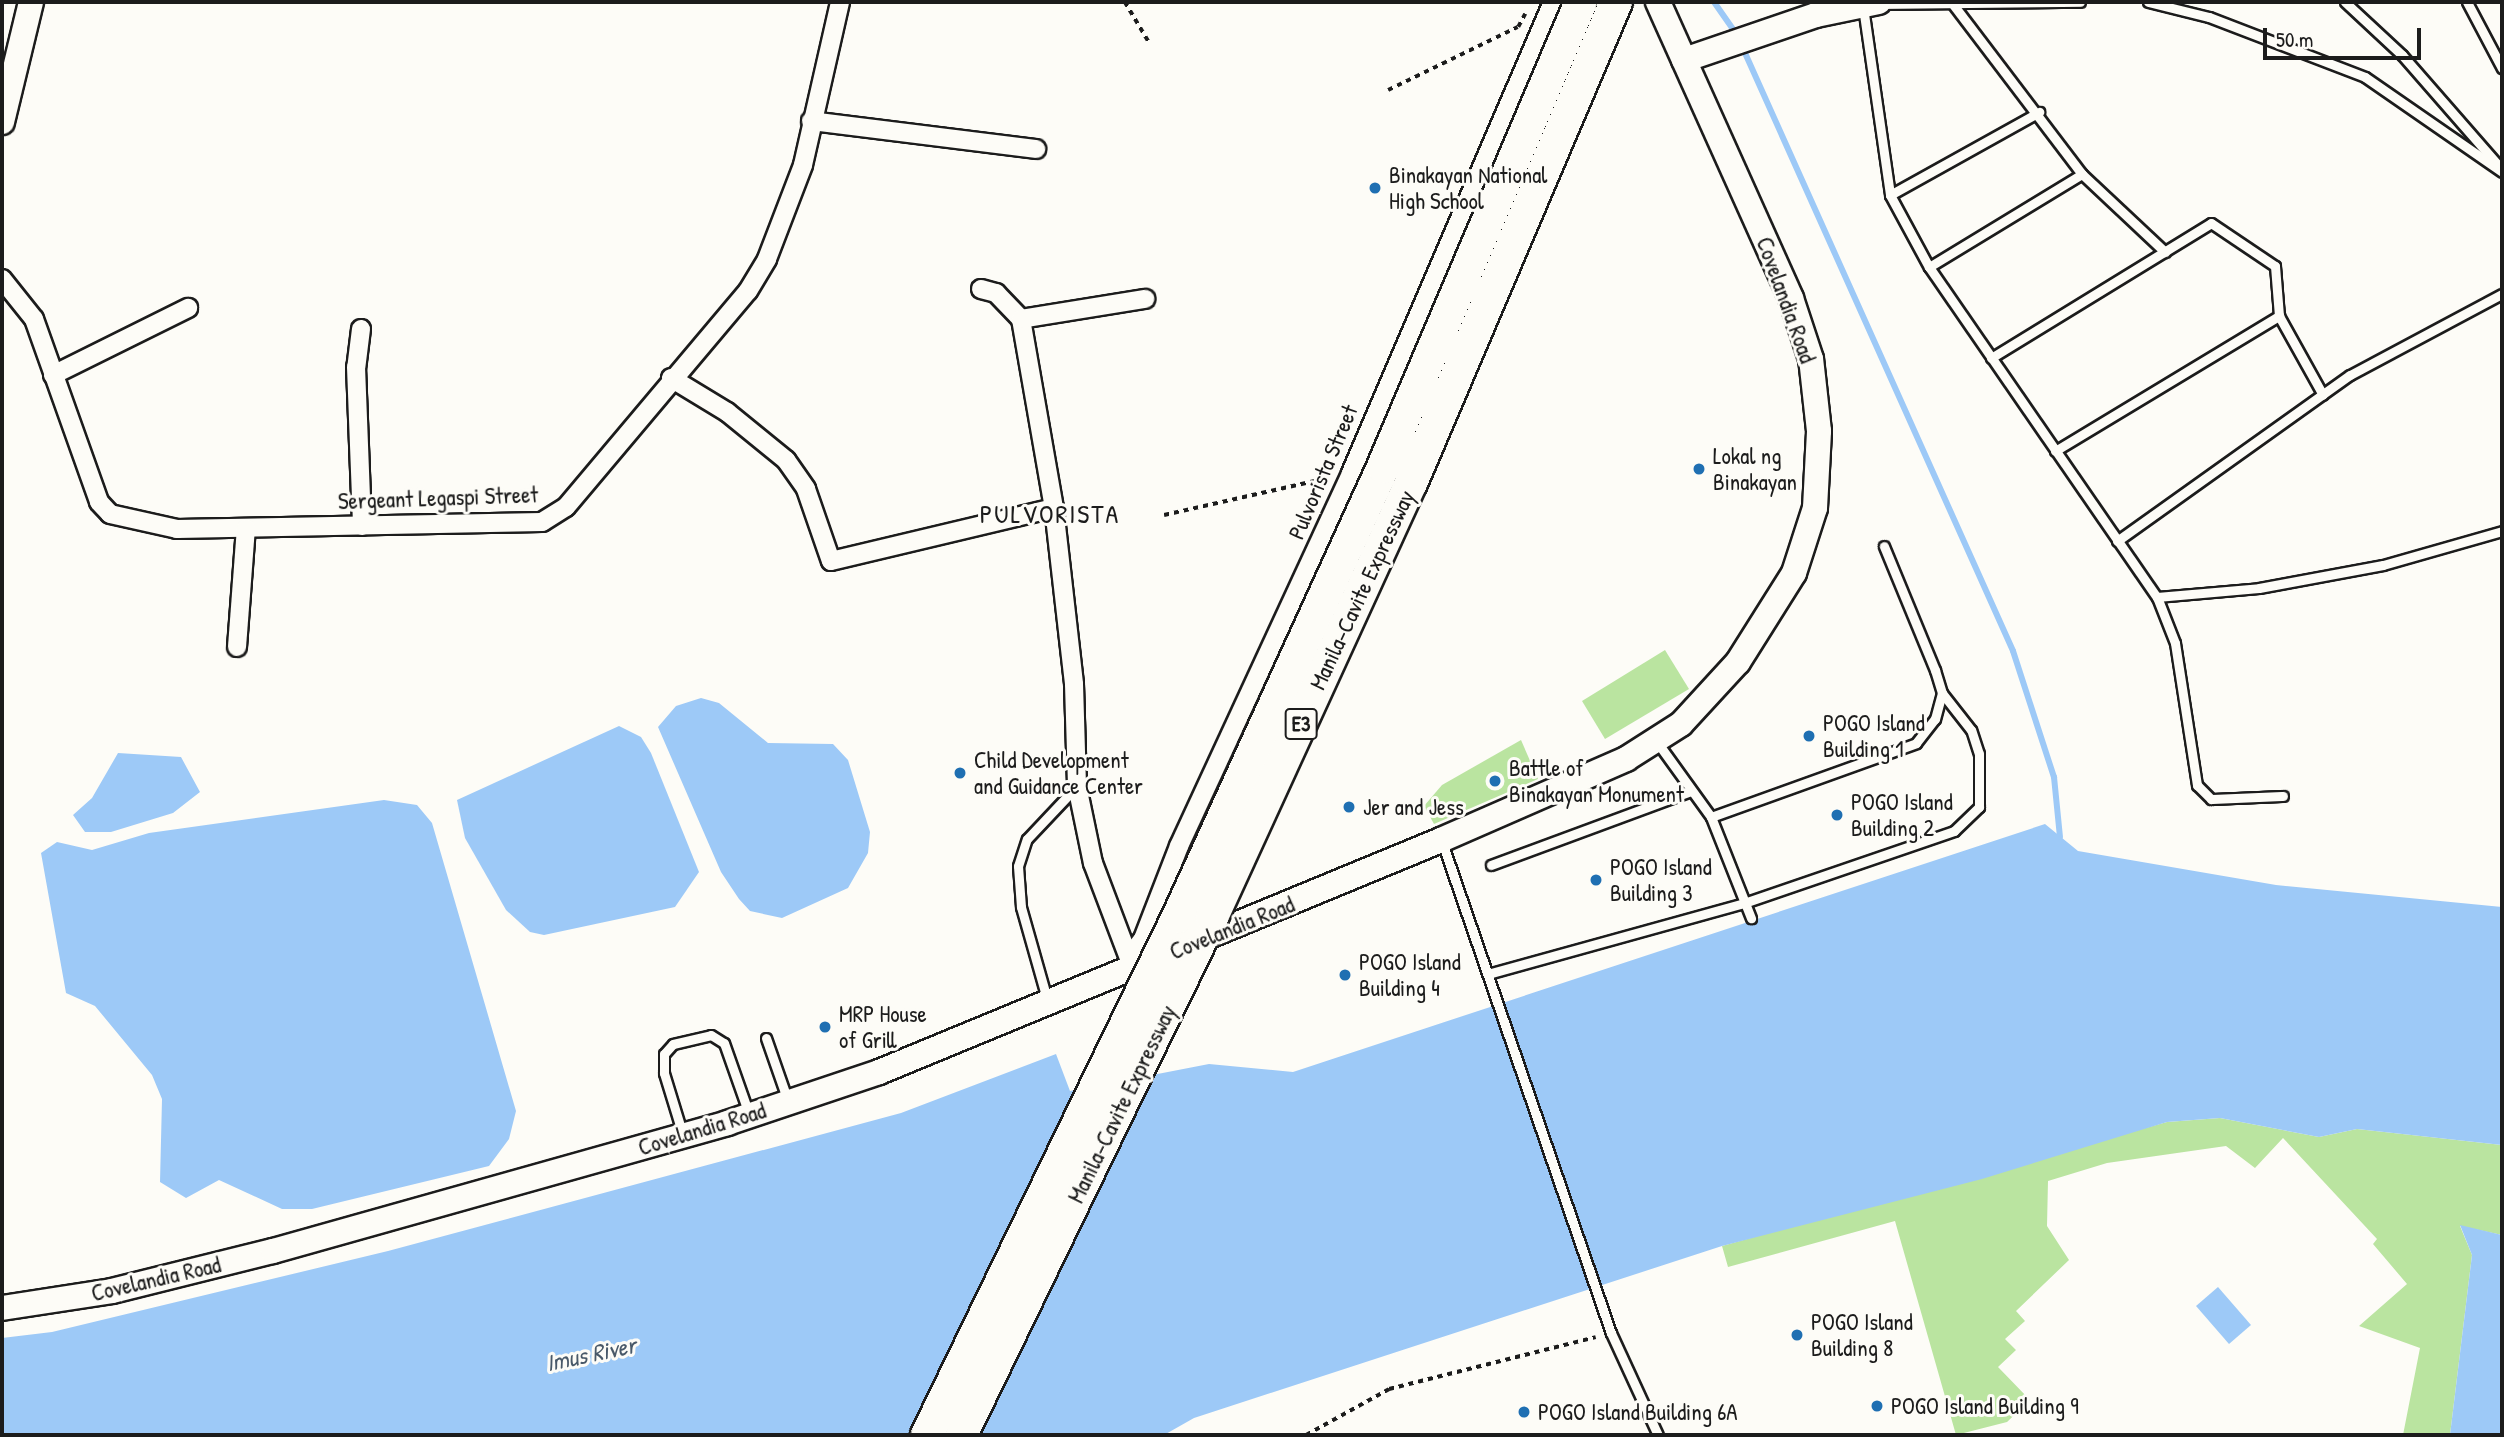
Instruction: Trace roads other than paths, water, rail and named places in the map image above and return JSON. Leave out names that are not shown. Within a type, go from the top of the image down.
[{"type":"highway","name":"Manila–Cavite Expressway","points":[[927,1435],[1178,917],[1383,467],[1580,2]]},
{"type":"highway","name":"Manila–Cavite Expressway","points":[[961,1435],[1213,917],[1411,483],[1616,2]]},
{"type":"main road","points":[[2,122],[31,2]]},
{"type":"main road","name":"Covelandia Road","points":[[2,1308],[113,1291],[273,1251],[682,1136],[789,1102],[1048,1004],[1131,962],[1441,840],[1657,741],[1708,697],[1767,620],[1803,551],[1818,486],[1817,404],[1803,331],[1658,2]]},
{"type":"main road","points":[[1684,60],[1868,3]]},
{"type":"street","name":"Sergeant Legaspi Street","points":[[2,279],[34,319],[99,502],[110,514],[177,529],[362,526],[555,516],[748,291],[767,259],[803,165],[840,2]]},
{"type":"street","name":"Pulvorista Street","points":[[1131,962],[1143,939],[1179,846],[1351,472],[1553,2]]},
{"type":"street","points":[[811,121],[1036,149]]},
{"type":"street","points":[[981,289],[996,293],[1021,319],[1054,508],[1074,684],[1077,786],[1093,863],[1131,962]]},
{"type":"street","points":[[1021,319],[1145,299]]},
{"type":"street","points":[[53,375],[188,308]]},
{"type":"street","points":[[361,329],[356,367],[362,526]]},
{"type":"street","points":[[671,378],[727,412],[786,460],[806,489],[831,561],[1054,508]]},
{"type":"street","points":[[237,647],[246,528]]},
{"type":"lane","points":[[2080,2],[1868,3],[1890,195],[1929,267],[2157,597],[2175,643],[2197,785],[2211,799],[2283,796]]},
{"type":"lane","points":[[2148,2],[2209,18],[2365,77],[2502,171]]},
{"type":"lane","points":[[2345,2],[2402,55],[2502,171]]},
{"type":"lane","points":[[2467,2],[2502,68]]},
{"type":"lane","points":[[1952,3],[2039,113],[2082,174],[2165,252]]},
{"type":"lane","points":[[1890,195],[2039,113]]},
{"type":"lane","points":[[1929,267],[2082,174]]},
{"type":"lane","points":[[1991,358],[2211,223],[2275,267],[2279,316],[2323,395]]},
{"type":"lane","points":[[2117,541],[2323,395],[2502,294]]},
{"type":"lane","points":[[2054,451],[2279,316]]},
{"type":"lane","points":[[2157,597],[2259,588],[2383,565],[2502,531]]},
{"type":"lane","points":[[1488,974],[1744,902],[1954,831],[1979,807],[1979,754],[1970,730],[1942,693],[1920,623],[1884,546]]},
{"type":"lane","points":[[1711,817],[1916,743],[1934,719],[1942,693]]},
{"type":"lane","points":[[1657,741],[1711,817],[1751,918]]},
{"type":"lane","points":[[1048,1004],[1021,907],[1018,866],[1027,839],[1077,786]]},
{"type":"lane","points":[[1491,865],[1691,790]]},
{"type":"lane","points":[[1441,840],[1611,1333],[1658,1435]]},
{"type":"lane","points":[[682,1136],[664,1073],[664,1054],[673,1044],[711,1035],[724,1043],[750,1115]]},
{"type":"lane","points":[[766,1038],[789,1102]]},
{"type":"water","points":[[701,698],[719,703],[768,743],[833,744],[848,760],[870,832],[868,853],[848,888],[782,918],[750,911],[739,899],[721,872],[658,727],[676,706]]},
{"type":"water","points":[[619,726],[641,737],[651,753],[699,872],[675,907],[544,935],[530,932],[506,910],[465,838],[457,800]]},
{"type":"water","points":[[118,753],[181,757],[200,792],[173,813],[111,832],[85,832],[73,815],[92,798]]},
{"type":"water","points":[[384,800],[417,805],[432,823],[516,1111],[509,1139],[489,1166],[312,1209],[282,1209],[219,1180],[186,1198],[160,1182],[162,1099],[152,1075],[95,1006],[66,993],[41,853],[57,842],[92,850],[149,833]]},
{"type":"water","name":"Imus River","points":[[2045,824],[2078,851],[2276,885],[2502,907],[2502,1145],[2357,1129],[2319,1137],[2220,1118],[2167,1122],[1982,1179],[1722,1246],[1194,1418],[1164,1435],[2,1435],[2,1338],[52,1332],[388,1251],[901,1113],[1056,1054],[1070,1091],[1209,1064],[1293,1072]]},
{"type":"water","points":[[2460,1225],[2502,1235],[2502,1435],[2450,1435],[2472,1255]]},
{"type":"water","points":[[2218,1287],[2251,1325],[2229,1344],[2196,1306]]},
{"type":"waterway","points":[[1714,2],[1737,35]]},
{"type":"waterway","points":[[1741,44],[2013,651],[2054,777],[2060,837]]},
{"type":"place","name":"Binakayan National High School","points":[[1375,188]]},
{"type":"place","name":"Lokal ng Binakayan","points":[[1699,469]]},
{"type":"place","name":"POGO Island Building 1","points":[[1809,736]]},
{"type":"place","name":"Child Development and Guidance Center","points":[[960,773]]},
{"type":"place","name":"Battle of Binakayan Monument","points":[[1495,781]]},
{"type":"place","name":"Jer and Jess","points":[[1349,807]]},
{"type":"place","name":"POGO Island Building 2","points":[[1837,815]]},
{"type":"place","name":"POGO Island Building 3","points":[[1596,880]]},
{"type":"place","name":"POGO Island Building 4","points":[[1345,975]]},
{"type":"place","name":"MRP House of Grill","points":[[825,1027]]},
{"type":"place","name":"POGO Island Building 8","points":[[1797,1335]]},
{"type":"place","name":"POGO Island Building 9","points":[[1877,1406]]},
{"type":"place","name":"POGO Island Building 6A","points":[[1524,1412]]},
{"type":"district","name":"PULVORISTA","points":[[1050,514]]}]
